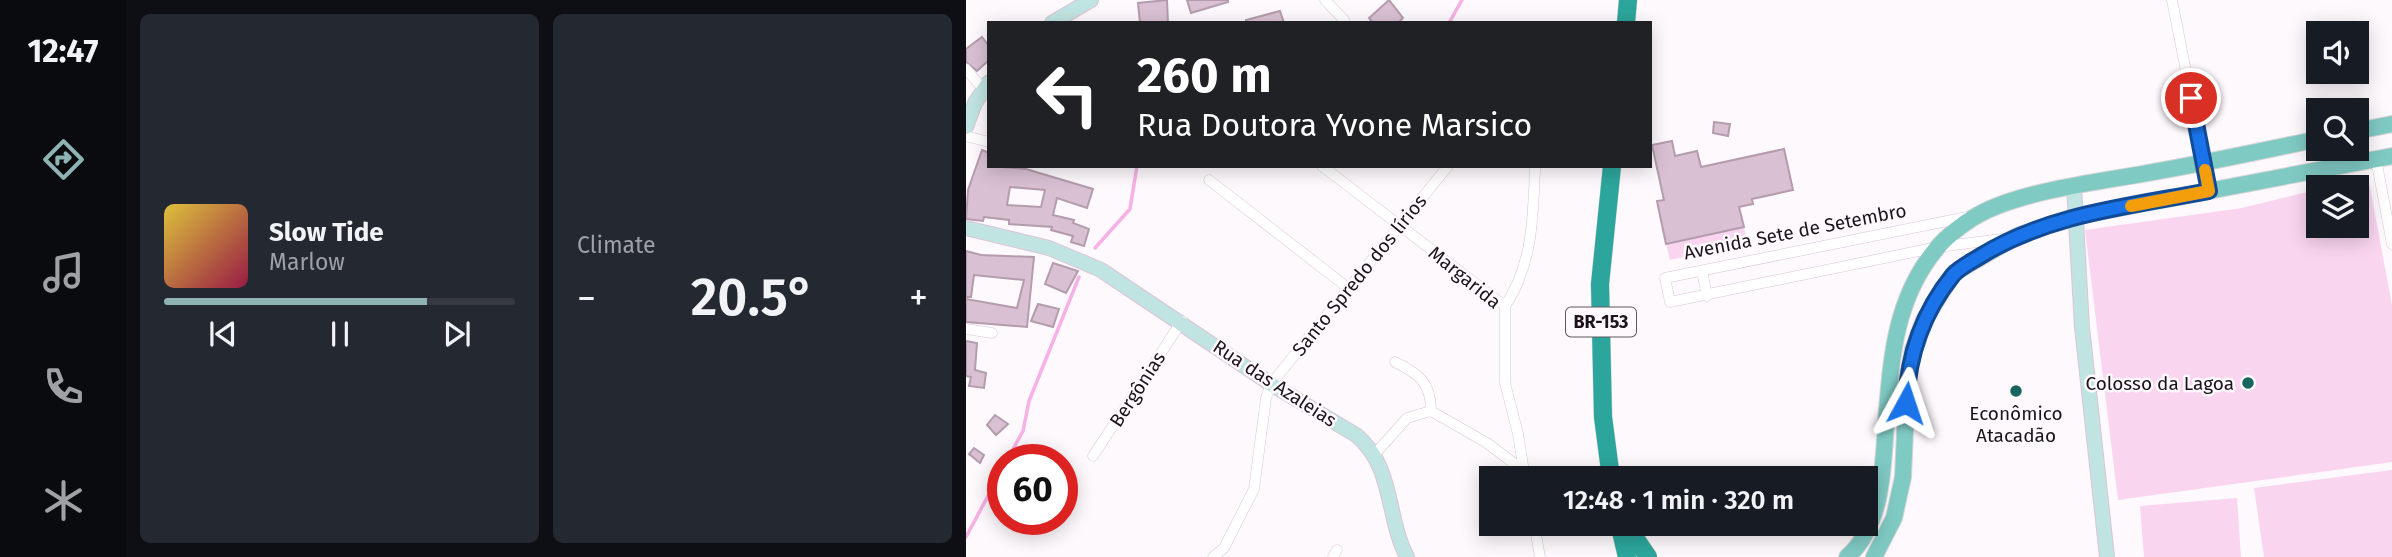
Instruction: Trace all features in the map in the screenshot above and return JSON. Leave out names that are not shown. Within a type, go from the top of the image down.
[{"type":"highway","points":[[1626,21],[1628,0]]},
{"type":"highway","name":"BR-153","points":[[1609,466],[1603,417],[1600,284],[1612,168]]},
{"type":"highway","points":[[1622,536],[1628,557]]},
{"type":"highway","points":[[1634,536],[1648,557]]},
{"type":"main road","points":[[2369,129],[2392,124]]},
{"type":"main road","name":"Avenida Sete de Setembro","points":[[1847,557],[1855,550],[1874,513],[1882,472],[1892,350],[1903,306],[1938,247],[1978,215],[2074,186],[2306,142]]},
{"type":"main road","name":"Avenida Sete de Setembro","points":[[1874,557],[1894,518],[1903,477],[1907,384],[1913,349],[1924,320],[1954,273],[2017,236],[2077,216],[2384,158]]},
{"type":"main road","points":[[2204,163],[2209,191]]},
{"type":"street","points":[[1055,21],[1091,0]]},
{"type":"street","points":[[1325,0],[1344,20]]},
{"type":"street","points":[[2172,0],[2204,163]]},
{"type":"street","points":[[966,69],[986,85],[966,127]]},
{"type":"street","points":[[966,136],[987,141]]},
{"type":"street","points":[[2384,158],[2392,244]]},
{"type":"street","name":"Margarida","points":[[1325,168],[1505,306],[1505,383],[1518,433],[1523,466]]},
{"type":"street","name":"Santo Spredo dos lírios","points":[[1271,384],[1446,168]]},
{"type":"street","points":[[1505,306],[1525,271],[1532,229],[1535,168]]},
{"type":"street","points":[[1209,180],[1348,288]]},
{"type":"street","points":[[2074,186],[2082,327],[2106,557]]},
{"type":"street","name":"Avenida Sete de Setembro","points":[[1978,215],[1665,278],[1670,302],[1938,247],[2017,236]]},
{"type":"street","name":"Rua das Azaleias","points":[[966,228],[1049,248],[1080,259],[1120,281],[1271,384],[1356,435],[1374,454],[1384,474],[1405,555]]},
{"type":"street","points":[[1702,271],[1707,296]]},
{"type":"street","name":"Bergônias","points":[[1093,456],[1182,321]]},
{"type":"street","points":[[966,329],[992,333]]},
{"type":"street","points":[[1395,362],[1418,374],[1427,384],[1431,411]]},
{"type":"street","points":[[1213,557],[1224,548],[1254,489],[1266,398],[1271,384]]},
{"type":"street","points":[[1374,454],[1407,418],[1418,412],[1431,411],[1487,443],[1514,466]]},
{"type":"street","points":[[1537,536],[1541,557]]},
{"type":"shaded area","name":"Colosso da Lagoa","points":[[2369,182],[2392,305],[2392,462],[2118,500],[2085,230],[2242,208],[2306,192],[2306,238],[2369,238]]},
{"type":"shaded area","points":[[1744,227],[1747,243],[1670,260],[1666,244]]},
{"type":"shaded area","points":[[2392,470],[2392,557],[2264,557],[2254,488]]},
{"type":"shaded area","points":[[2237,498],[2241,557],[2144,557],[2140,506]]},
{"type":"building","points":[[1167,0],[1168,21],[1140,21],[1138,3]]},
{"type":"building","points":[[1187,0],[1228,0],[1228,2],[1191,13]]},
{"type":"building","points":[[1389,0],[1403,18],[1400,21],[1371,21],[1369,18]]},
{"type":"building","points":[[1280,11],[1283,21],[1246,21]]},
{"type":"building","points":[[982,37],[987,43],[987,62],[977,71],[966,62],[966,49]]},
{"type":"building","points":[[1714,122],[1730,124],[1728,136],[1713,133]]},
{"type":"building","points":[[1672,141],[1675,156],[1697,151],[1701,167],[1784,149],[1793,190],[1752,199],[1753,204],[1739,207],[1744,227],[1666,244],[1657,201],[1664,200],[1652,145]]},
{"type":"building","points":[[982,150],[987,152],[987,168],[1026,169],[1093,189],[1087,208],[1057,198],[1053,215],[1074,220],[1073,223],[1089,229],[1084,246],[1071,242],[1073,236],[1051,230],[1052,227],[1009,224],[1009,220],[984,217],[983,221],[966,219],[968,190]],"holes":[[[1010,187],[1045,190],[1041,207],[1007,205]]]},
{"type":"building","points":[[966,251],[981,255],[1034,257],[1027,327],[966,322],[966,299],[1017,308],[1024,280],[974,275],[971,297],[966,297]]},
{"type":"building","points":[[1053,263],[1078,271],[1066,293],[1045,284]]},
{"type":"building","points":[[1038,304],[1059,309],[1053,327],[1031,321]]},
{"type":"building","points":[[966,341],[977,343],[975,370],[986,373],[984,388],[969,386],[971,377],[966,376]]},
{"type":"building","points":[[995,415],[1008,424],[996,435],[987,425]]},
{"type":"building","points":[[974,448],[984,455],[980,463],[969,454]]},
{"type":"waterway","points":[[1450,21],[1462,0]]},
{"type":"waterway","points":[[1095,248],[1130,209],[1137,168]]},
{"type":"waterway","points":[[1016,444],[1023,431],[1029,401],[1079,277]]},
{"type":"waterway","points":[[966,537],[987,498]]},
{"type":"slow traffic","points":[[2131,206],[2209,191],[2205,170]]},
{"type":"place","name":"Colosso da Lagoa","points":[[2248,383]]},
{"type":"place","name":"Econômico Atacadão","points":[[2016,391]]},
{"type":"route","points":[[1906,403],[1913,349],[1924,320],[1954,273],[2017,236],[2077,216],[2209,191],[2191,98]]}]
